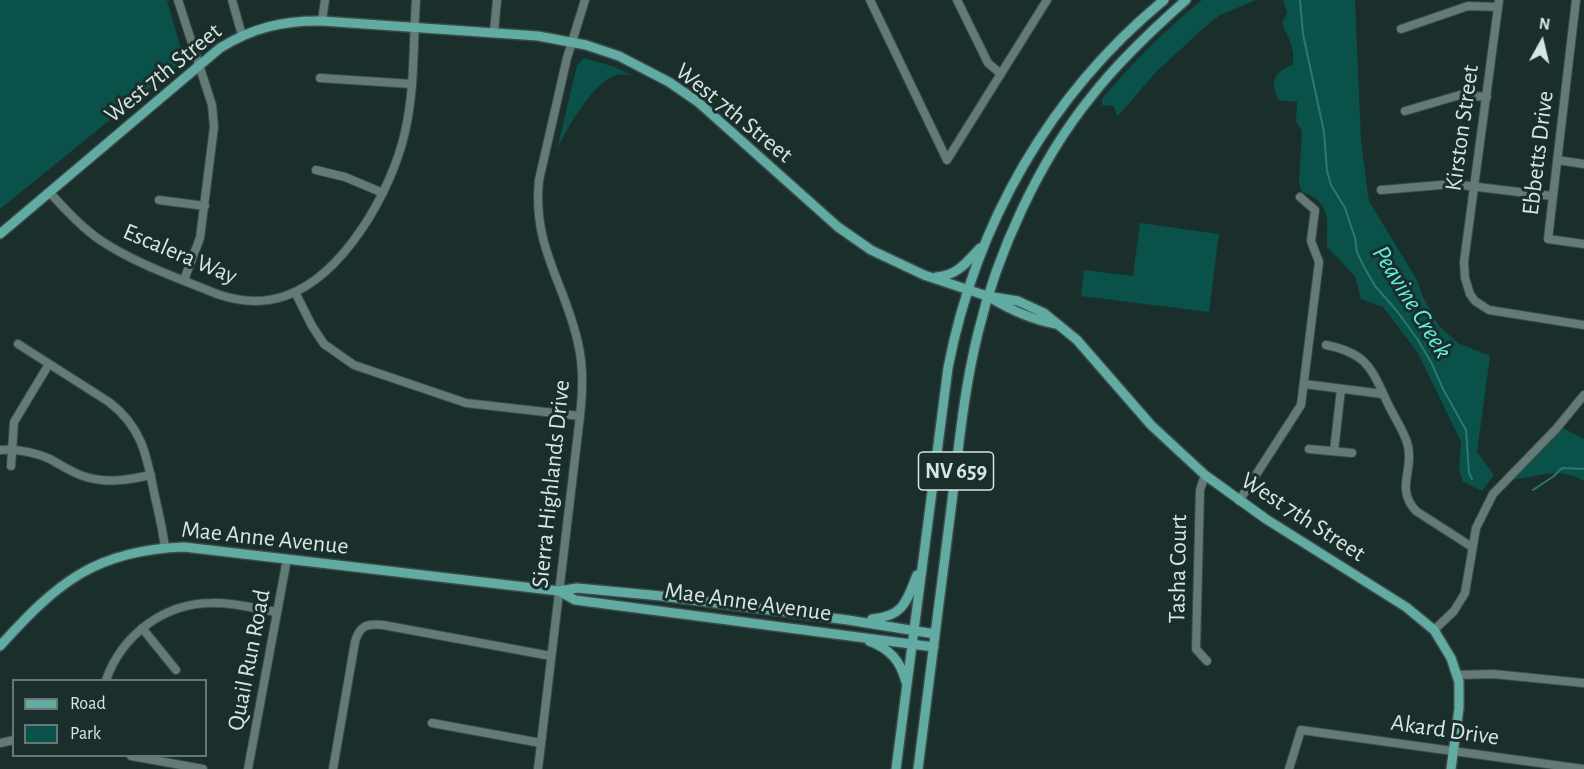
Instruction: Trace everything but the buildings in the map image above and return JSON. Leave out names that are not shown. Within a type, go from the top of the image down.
[{"type":"main road","name":"NV 659","points":[[896,769],[948,368],[968,290],[985,241],[1023,165],[1059,110],[1104,56],[1164,0]]},
{"type":"main road","name":"NV 659","points":[[918,769],[968,378],[987,296],[1006,244],[1024,205],[1061,140],[1089,98],[1139,43],[1186,0]]},
{"type":"main road","name":"West 7th Street","points":[[0,234],[220,48],[242,35],[284,22],[322,21],[538,36],[573,42],[619,56],[677,87],[850,236],[871,250],[924,275],[987,296],[1018,301],[1044,312],[1077,340],[1151,425],[1205,475],[1239,501],[1406,607],[1434,630],[1445,646],[1457,675],[1460,694],[1451,769]]},
{"type":"main road","points":[[924,275],[938,277],[957,271],[985,241]]},
{"type":"main road","name":"Mae Anne Avenue","points":[[0,646],[49,595],[78,575],[126,555],[165,548],[202,548],[559,591],[577,588],[661,596],[848,620],[935,634]]},
{"type":"main road","points":[[848,620],[882,618],[899,611],[906,601],[923,561]]},
{"type":"main road","name":"Mae Anne Avenue","points":[[559,591],[575,600],[934,647]]},
{"type":"main road","points":[[859,637],[885,648],[898,660],[907,686],[905,703]]},
{"type":"street","points":[[178,0],[212,105],[214,127],[200,238],[184,280]]},
{"type":"street","points":[[232,0],[242,35]]},
{"type":"street","points":[[322,21],[325,0]]},
{"type":"street","name":"Escalera Way","points":[[50,193],[81,225],[122,254],[218,294],[245,301],[270,300],[295,292],[316,278],[346,249],[371,215],[392,174],[405,131],[412,84],[416,0]]},
{"type":"street","points":[[494,32],[497,0]]},
{"type":"street","name":"Sierra Highlands Drive","points":[[538,769],[583,374],[573,324],[542,237],[537,198],[567,58],[585,0]]},
{"type":"street","points":[[870,0],[947,160],[1047,0]]},
{"type":"street","points":[[957,0],[987,63],[1001,74]]},
{"type":"street","name":"Ebbetts Drive","points":[[1576,0],[1548,239],[1584,244]]},
{"type":"street","points":[[1401,29],[1468,6],[1498,4]]},
{"type":"street","name":"Kirston Street","points":[[1498,4],[1464,262],[1465,278],[1475,301],[1489,310],[1584,325]]},
{"type":"street","points":[[320,78],[412,84]]},
{"type":"street","points":[[1405,111],[1460,95],[1487,97]]},
{"type":"street","points":[[1557,160],[1584,164]]},
{"type":"street","points":[[316,170],[345,177],[383,193]]},
{"type":"street","points":[[1381,190],[1453,184],[1552,196]]},
{"type":"street","points":[[1239,501],[1301,405],[1320,262],[1311,241],[1315,210],[1300,197]]},
{"type":"street","points":[[159,200],[205,206]]},
{"type":"street","points":[[295,292],[324,344],[354,364],[466,403],[580,416]]},
{"type":"street","points":[[18,344],[109,402],[128,419],[141,439],[151,475],[165,548]]},
{"type":"street","points":[[1326,345],[1351,352],[1360,358],[1377,377],[1408,445],[1405,491],[1411,505],[1416,511],[1472,547]]},
{"type":"street","points":[[11,466],[12,433],[18,412],[49,364]]},
{"type":"street","points":[[1304,384],[1383,394]]},
{"type":"street","points":[[1334,451],[1341,389]]},
{"type":"street","points":[[1434,630],[1454,611],[1465,593],[1472,547],[1479,521],[1492,494],[1556,429],[1584,394]]},
{"type":"street","points":[[1309,449],[1352,453]]},
{"type":"street","points":[[0,450],[36,454],[93,479],[120,481],[151,475]]},
{"type":"street","name":"Tasha Court","points":[[1205,475],[1200,490],[1196,649],[1207,661]]},
{"type":"street","name":"Quail Run Road","points":[[248,769],[287,559]]},
{"type":"street","points":[[107,679],[123,648],[142,628],[168,612],[199,603],[227,603],[277,612]]},
{"type":"street","points":[[333,769],[357,632],[364,626],[371,623],[551,656]]},
{"type":"street","points":[[142,628],[176,670]]},
{"type":"street","points":[[1457,675],[1493,674],[1584,683]]},
{"type":"street","points":[[432,723],[541,743]]},
{"type":"street","name":"Akard Drive","points":[[1289,769],[1301,730],[1583,769]]},
{"type":"street","points":[[136,757],[203,769]]},
{"type":"green space","points":[[0,0],[167,0],[184,60],[0,209]]},
{"type":"green space","points":[[1202,0],[1256,0],[1220,15],[1207,25],[1156,72],[1117,117],[1114,106],[1102,105],[1102,99],[1137,60]]},
{"type":"green space","points":[[1283,0],[1355,0],[1361,141],[1369,201],[1417,280],[1423,297],[1439,326],[1458,343],[1490,356],[1477,452],[1494,475],[1482,491],[1463,482],[1459,468],[1461,442],[1418,353],[1383,307],[1361,299],[1355,276],[1327,247],[1327,221],[1323,207],[1312,196],[1302,192],[1299,183],[1302,131],[1296,122],[1297,102],[1279,100],[1274,88],[1277,74],[1292,65],[1293,60],[1291,44],[1282,23],[1287,13]]},
{"type":"green space","points":[[584,58],[615,67],[634,76],[623,74],[603,82],[587,99],[566,131],[557,150],[577,65]]},
{"type":"green space","points":[[1140,223],[1219,234],[1209,312],[1081,296],[1084,270],[1133,276]]},
{"type":"green space","points":[[1563,428],[1584,439],[1584,481],[1558,473],[1514,479]]},
{"type":"waterway","name":"Peavine Creek","points":[[1300,0],[1303,34],[1324,132],[1327,171],[1331,185],[1345,208],[1357,252],[1363,265],[1375,286],[1418,340],[1466,430],[1469,473],[1472,479]]},
{"type":"waterway","name":"Peavine Creek","points":[[1533,490],[1562,468],[1584,469]]}]
